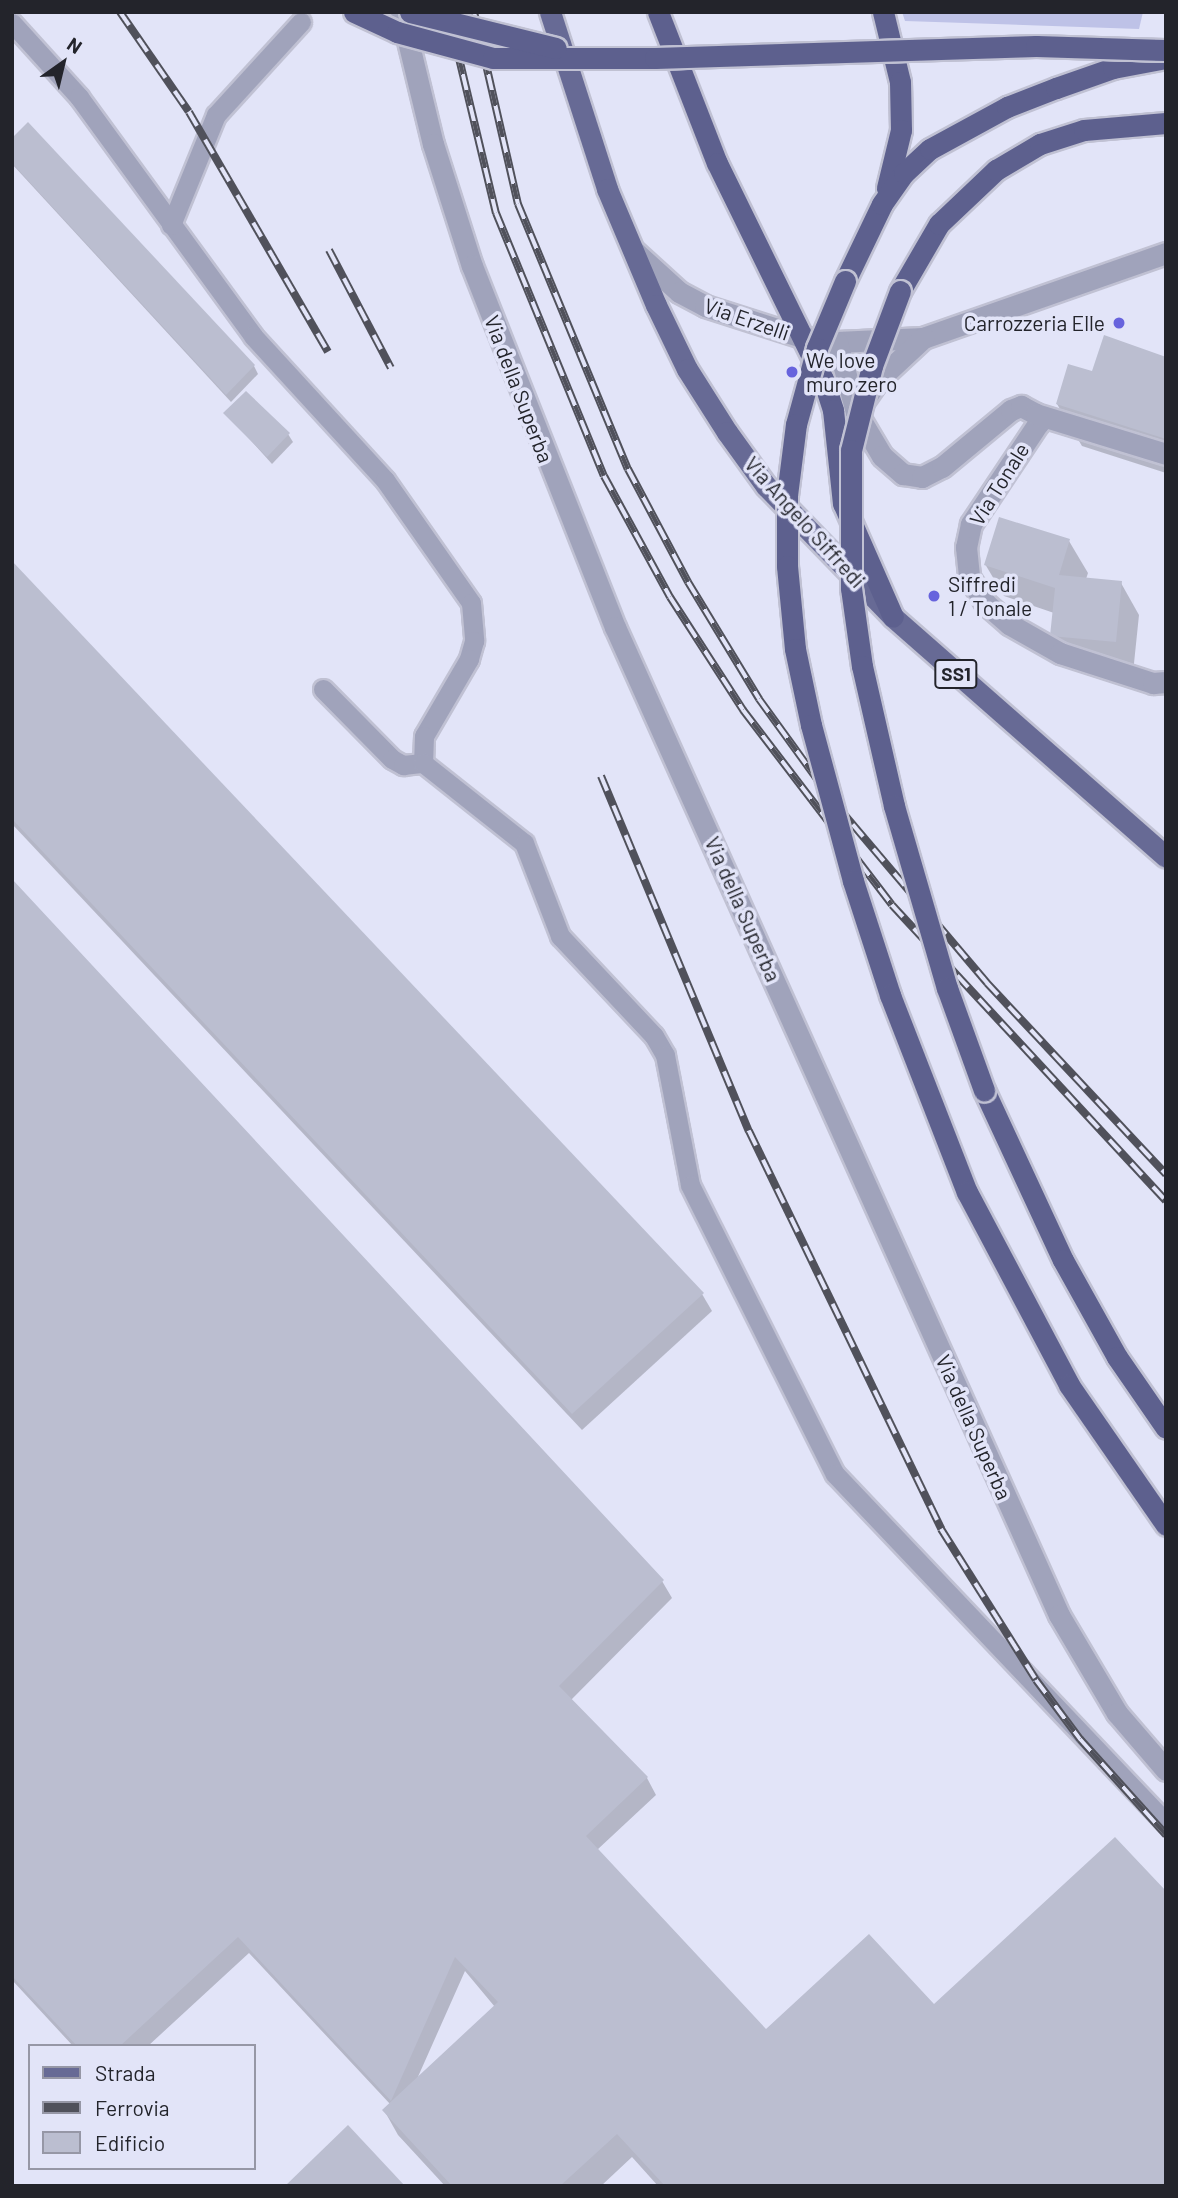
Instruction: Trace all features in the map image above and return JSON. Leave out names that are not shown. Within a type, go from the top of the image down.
[{"type":"highway","points":[[354,12],[397,32],[493,58],[1036,46],[1166,50]]},
{"type":"highway","points":[[410,12],[595,57]]},
{"type":"highway","points":[[659,12],[717,163],[805,338],[833,410],[843,503],[892,617]]},
{"type":"highway","points":[[882,204],[901,130],[900,82],[883,12]]},
{"type":"highway","points":[[1166,58],[1113,68],[1006,107],[966,128],[904,173],[882,204],[817,348],[796,424],[788,495],[787,566],[795,649],[811,725],[853,881],[890,995],[967,1192],[1069,1385],[1166,1525]]},
{"type":"highway","points":[[1166,123],[1084,130],[1040,145],[996,170],[939,224],[900,291],[872,366],[851,450],[851,588],[877,734],[947,988],[984,1090],[1063,1260],[1117,1357],[1166,1428]]},
{"type":"main road","name":"Via Angelo Siffredi","points":[[550,12],[572,90],[633,250],[687,369],[727,432],[766,486],[892,617],[1166,857]]},
{"type":"street","name":"Via della Superba","points":[[401,12],[433,144],[472,266],[615,627],[1029,1550],[1092,1674],[1117,1713],[1166,1770]]},
{"type":"street","name":"Via Erzelli","points":[[633,250],[679,292],[705,306],[805,338],[836,342],[922,338],[1166,253]]},
{"type":"street","name":"Via Erzelli","points":[[836,449],[856,412],[878,380],[922,338]]},
{"type":"street","name":"Via Tonale","points":[[836,342],[856,412],[893,468],[922,477],[942,467],[1011,410],[1021,407],[1166,454]]},
{"type":"street","name":"Via Tonale","points":[[1037,414],[1039,422],[971,524],[966,547],[969,577],[985,603],[1009,624],[1060,653],[1142,681],[1166,682]]},
{"type":"lane","points":[[171,225],[208,127],[301,22]]},
{"type":"lane","points":[[12,23],[79,97],[253,336],[385,480],[435,545],[471,603],[474,641],[469,659],[424,736],[423,763]]},
{"type":"lane","points":[[323,689],[392,759],[403,765],[423,763],[524,843],[561,936],[647,1028],[665,1055],[690,1185],[835,1474],[1166,1823]]},
{"type":"shaded area","points":[[902,12],[1143,12],[1139,29],[905,21]]},
{"type":"building","points":[[28,122],[255,365],[226,395],[12,163],[12,138]]},
{"type":"building","points":[[1104,335],[1166,357],[1166,439],[1056,404],[1068,364],[1092,371]]},
{"type":"building","points":[[246,391],[290,433],[267,457],[223,413]]},
{"type":"building","points":[[999,517],[1070,539],[1059,575],[1122,581],[1116,642],[1050,636],[1055,588],[984,565]]},
{"type":"building","points":[[12,561],[704,1293],[572,1414],[12,819]]},
{"type":"building","points":[[12,879],[664,1580],[559,1686],[648,1777],[586,1836],[766,2029],[869,1934],[934,2004],[1115,1837],[1166,1891],[1166,2186],[665,2186],[617,2134],[560,2186],[452,2186],[382,2110],[498,2002],[455,1957],[391,2101],[238,1937],[122,2044],[75,2044],[12,1976]]},
{"type":"building","points":[[348,2125],[405,2186],[285,2186]]},
{"type":"railway","points":[[120,12],[189,112],[328,352]]},
{"type":"railway","points":[[448,12],[496,213],[604,476],[670,597],[743,710],[892,905],[1166,1201]]},
{"type":"railway","points":[[474,12],[518,204],[628,469],[688,582],[759,699],[832,800],[987,983],[1166,1174]]},
{"type":"railway","points":[[329,250],[391,368]]},
{"type":"railway","points":[[601,776],[749,1131],[941,1529],[1036,1680],[1080,1739],[1166,1835]]},
{"type":"place","name":"Carrozzeria Elle","points":[[1119,323]]},
{"type":"place","name":"We love muro zero","points":[[792,372]]},
{"type":"place","name":"Siffredi 1 / Tonale","points":[[934,596]]}]
